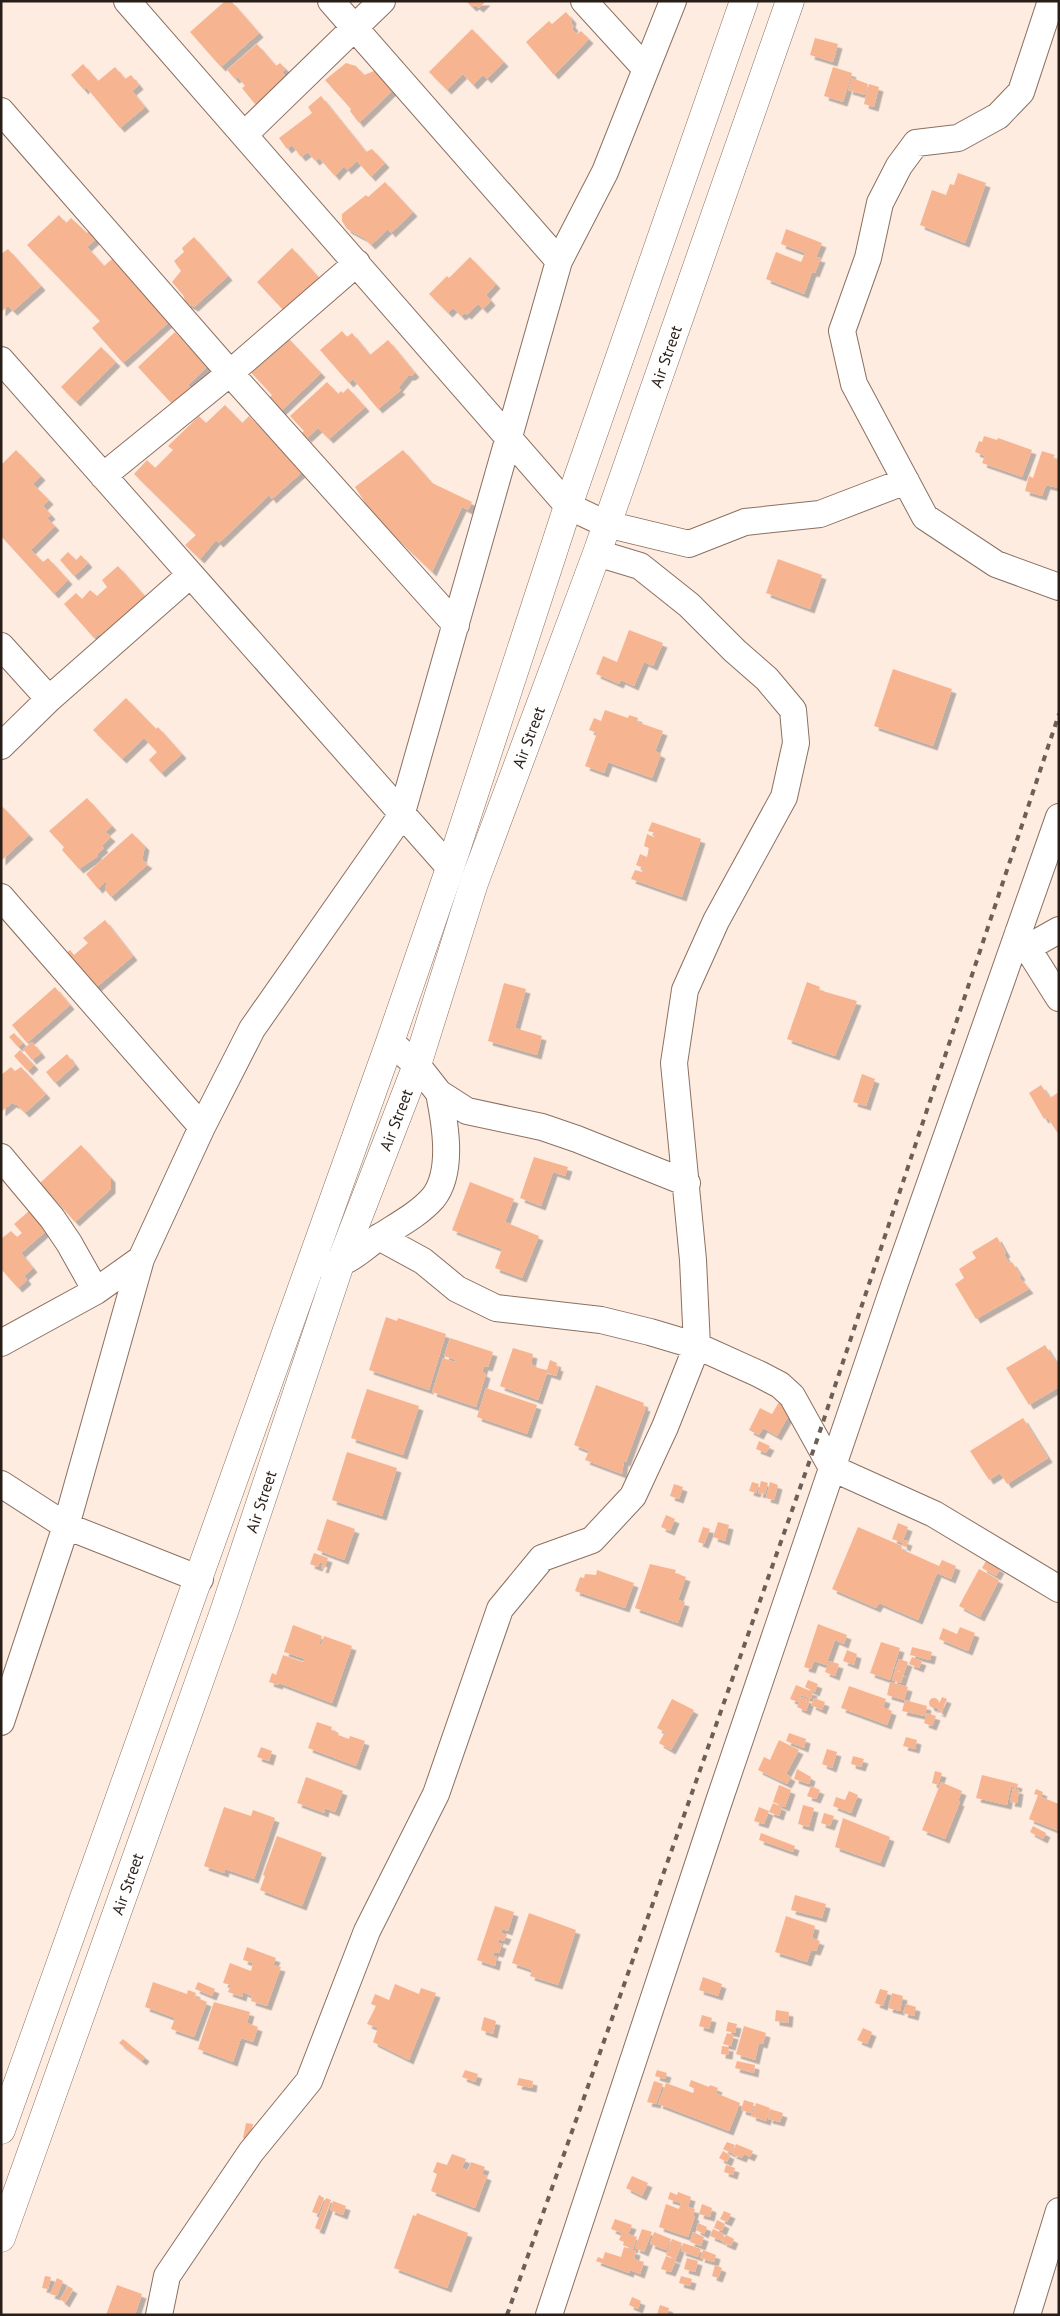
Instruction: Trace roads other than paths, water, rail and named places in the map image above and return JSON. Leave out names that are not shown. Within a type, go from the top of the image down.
[{"type":"main road","name":"Air Street","points":[[1,2130],[200,1579],[309,1266],[390,1042],[450,868],[522,641],[744,1]]},
{"type":"main road","name":"Air Street","points":[[1,2238],[224,1612],[340,1264],[417,1065],[474,883],[597,553],[790,1]]},
{"type":"street","points":[[127,1],[568,506],[606,524],[689,544],[744,522],[820,514],[906,481]]},
{"type":"street","points":[[331,1],[559,262]]},
{"type":"street","points":[[244,135],[382,1]]},
{"type":"street","points":[[584,1],[646,69]]},
{"type":"street","points":[[1,1722],[66,1526],[141,1259],[202,1127],[252,1029],[402,816],[559,262],[605,172],[673,1]]},
{"type":"street","points":[[1051,1],[1021,92],[998,116],[958,138],[916,143],[900,166],[880,203],[868,258],[842,330],[854,384],[925,517],[996,564],[1059,587]]},
{"type":"street","points":[[1,111],[230,373],[456,626]]},
{"type":"street","points":[[103,476],[230,373],[357,263]]},
{"type":"street","points":[[1,360],[402,816],[450,868]]},
{"type":"street","points":[[159,2315],[167,2276],[251,2152],[309,2081],[367,1931],[436,1794],[500,1608],[542,1558],[592,1540],[633,1496],[665,1426],[697,1346],[687,1183],[674,1063],[685,990],[716,921],[784,797],[796,743],[793,710],[767,679],[735,651],[689,604],[640,566],[597,553]]},
{"type":"street","points":[[1,746],[49,700],[190,575]]},
{"type":"street","points":[[1,646],[49,700]]},
{"type":"street","points":[[549,2315],[712,1822],[832,1468],[1023,941],[1059,817]]},
{"type":"street","points":[[1,897],[202,1127]]},
{"type":"street","points":[[1023,941],[1059,930]]},
{"type":"street","points":[[1023,941],[1059,998]]},
{"type":"street","points":[[390,1042],[417,1065],[439,1093],[467,1111],[525,1123],[578,1139],[687,1183]]},
{"type":"street","points":[[309,1266],[340,1264],[401,1225],[433,1197],[442,1177],[447,1145],[439,1093]]},
{"type":"street","points":[[1,1157],[57,1224],[70,1243],[96,1291]]},
{"type":"street","points":[[380,1237],[423,1261],[457,1289],[496,1308],[600,1320],[650,1332],[697,1346],[759,1374],[780,1385],[792,1396],[832,1468],[934,1514],[1059,1589]]},
{"type":"street","points":[[1,1343],[96,1291],[141,1259]]},
{"type":"street","points":[[1,1484],[66,1526],[200,1579]]},
{"type":"street","points":[[1027,2315],[1059,2211]]},
{"type":"railway","points":[[507,2315],[817,1440],[1059,714]]}]
